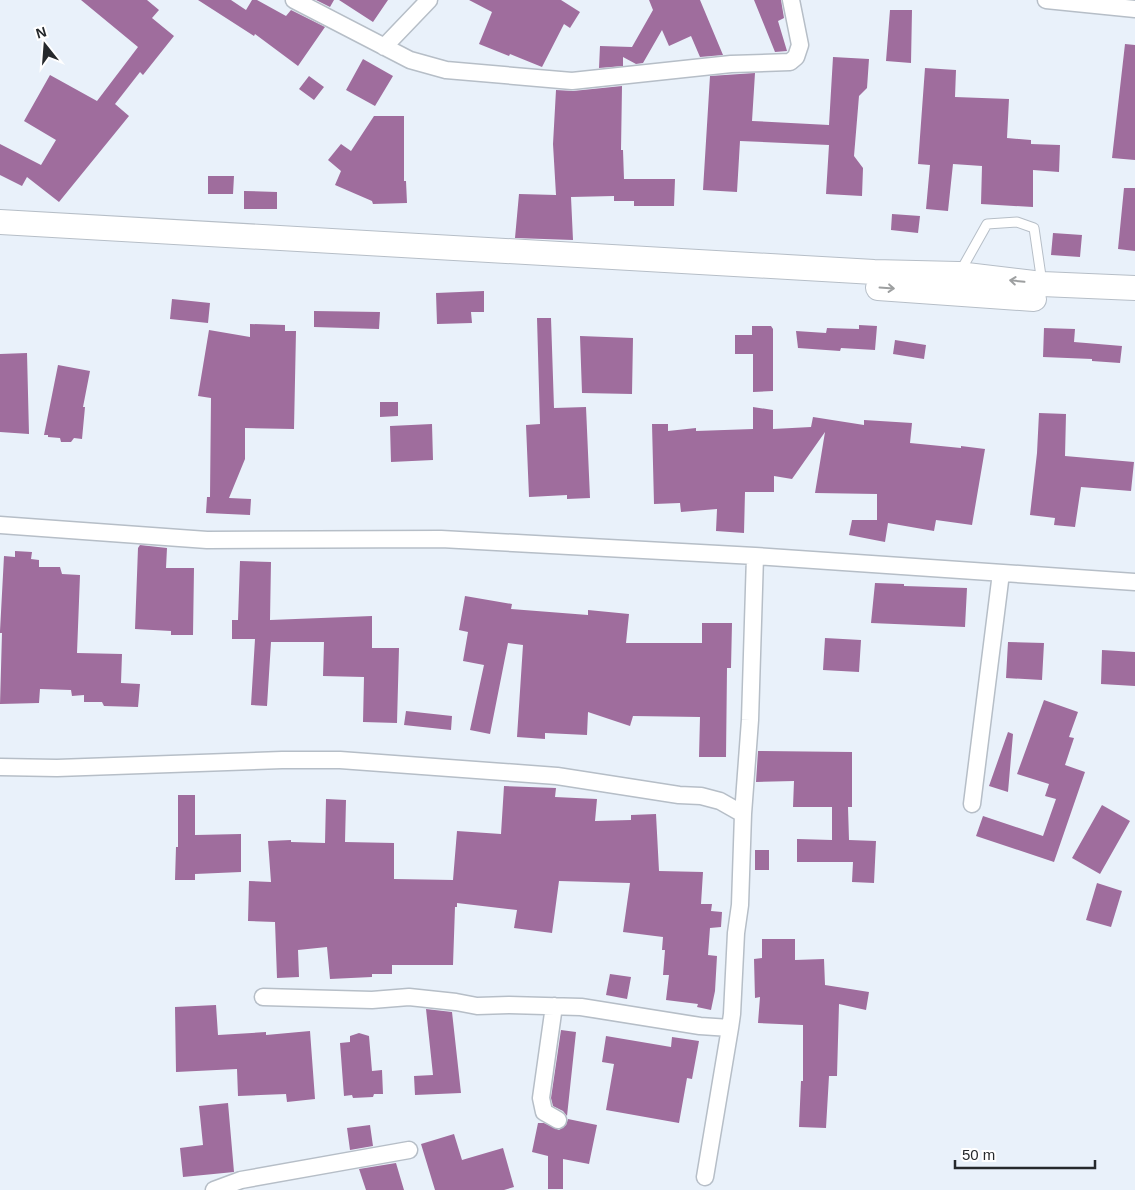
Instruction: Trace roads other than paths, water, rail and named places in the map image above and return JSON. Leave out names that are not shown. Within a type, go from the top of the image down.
[{"type":"main road","points":[[0,222],[1135,304]]},
{"type":"main road","points":[[0,238],[958,274],[1042,284],[1135,288]]},
{"type":"street","points":[[294,0],[410,60],[446,70],[572,81],[730,64],[790,62],[796,57],[800,45],[791,0]]},
{"type":"street","points":[[384,47],[429,0]]},
{"type":"street","points":[[1046,0],[1135,9]]},
{"type":"street","points":[[0,525],[207,540],[441,539],[755,556],[1135,582]]},
{"type":"street","points":[[705,1178],[732,1014],[750,720],[755,556]]},
{"type":"street","points":[[972,804],[1001,573]]},
{"type":"street","points":[[0,766],[57,768],[340,760],[557,776],[679,796],[700,796],[720,801],[744,814]]},
{"type":"street","points":[[263,997],[372,1000],[409,997],[477,1006],[509,1004],[581,1007],[700,1026],[730,1028]]},
{"type":"street","points":[[554,1006],[541,1098],[544,1112],[558,1120]]},
{"type":"street","points":[[214,1190],[241,1180],[409,1150]]},
{"type":"lane","points":[[958,274],[987,224],[1017,222],[1034,228],[1042,284]]}]
